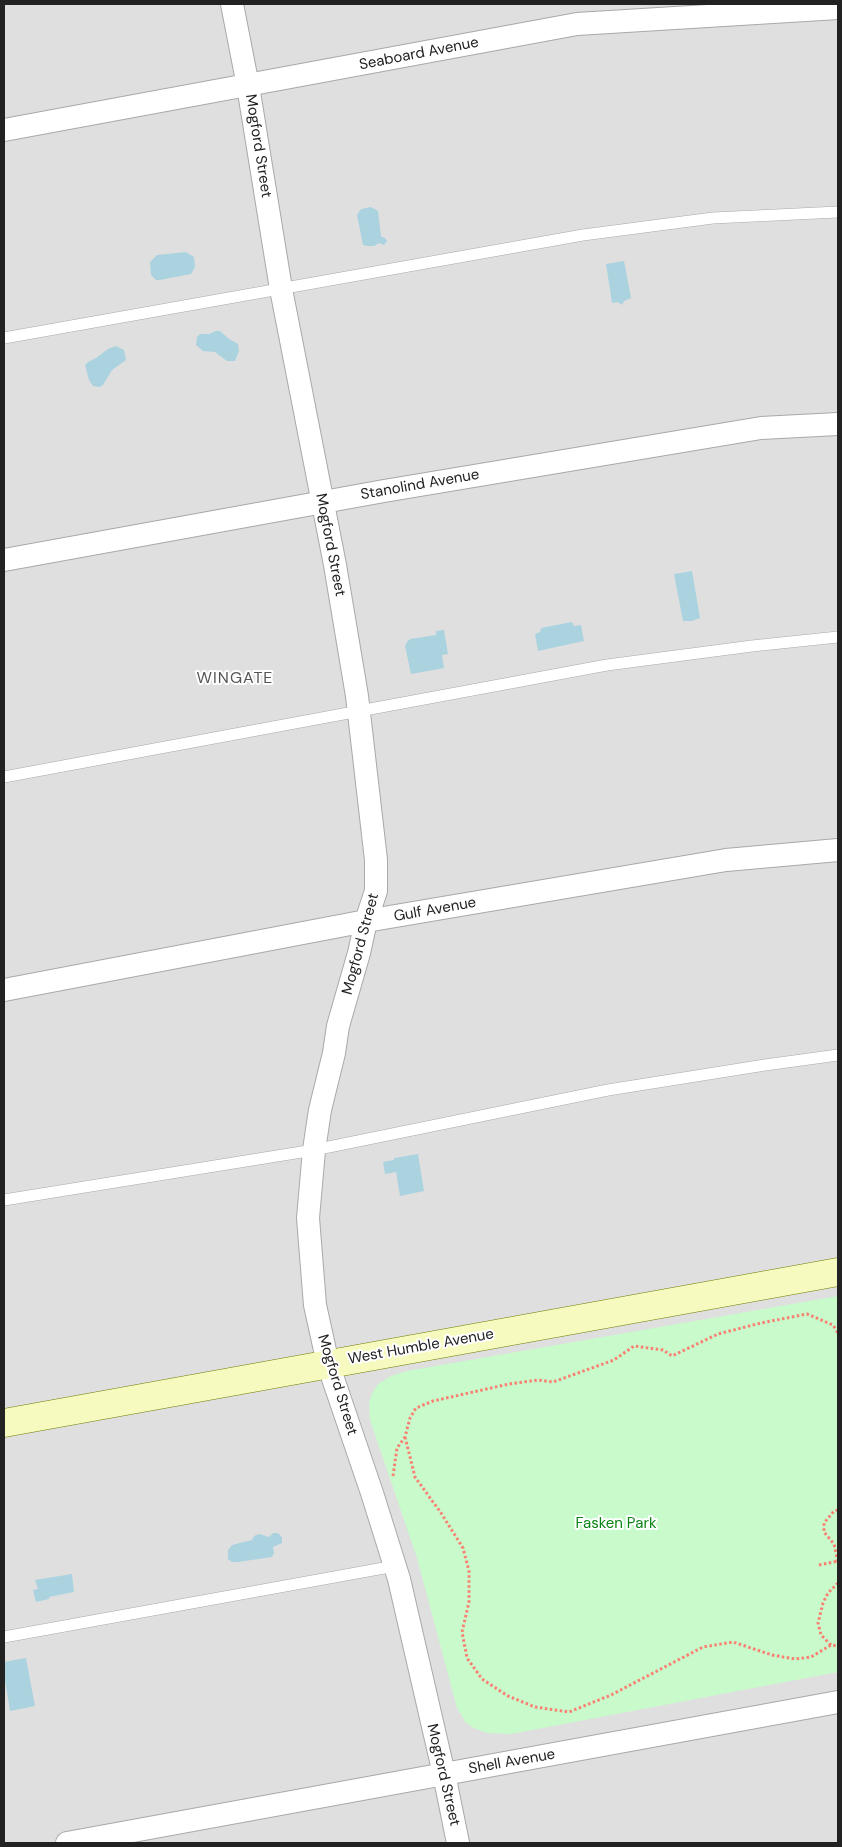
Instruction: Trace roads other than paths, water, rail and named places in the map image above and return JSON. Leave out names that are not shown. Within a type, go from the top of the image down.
[{"type":"street","name":"Mogford Street","points":[[232,4],[248,86],[281,288],[335,565],[358,712],[376,860],[376,891],[338,1026],[334,1053],[320,1110],[314,1150],[308,1218],[317,1319],[328,1364],[395,1566],[444,1774],[458,1843]]},
{"type":"street","name":"Seaboard Avenue","points":[[4,130],[577,24],[838,8]]},
{"type":"street","name":"Stanolind Avenue","points":[[4,560],[322,502],[761,428],[838,424]]},
{"type":"street","name":"Gulf Avenue","points":[[4,990],[366,921],[726,860],[838,850]]},
{"type":"street","name":"West Humble Avenue","points":[[4,1423],[838,1272]]},
{"type":"street","name":"Shell Avenue","points":[[67,1843],[838,1702]]},
{"type":"lane","points":[[4,338],[583,235],[713,218],[838,212]]},
{"type":"lane","points":[[4,777],[607,665],[838,637]]},
{"type":"lane","points":[[4,1200],[314,1150],[608,1090],[766,1064],[838,1055]]},
{"type":"lane","points":[[4,1637],[395,1566]]},
{"type":"water","points":[[371,207],[378,211],[381,236],[387,241],[384,245],[379,243],[374,246],[363,245],[357,215],[361,209]]},
{"type":"water","points":[[186,252],[194,257],[195,267],[191,274],[160,280],[156,280],[151,275],[150,262],[157,255]]},
{"type":"water","points":[[624,261],[631,298],[624,301],[622,305],[618,302],[612,303],[606,264]]},
{"type":"water","points":[[220,331],[238,344],[239,351],[235,361],[227,361],[215,352],[203,351],[196,345],[197,337],[200,334],[209,334]]},
{"type":"water","points":[[116,346],[124,350],[126,360],[112,370],[103,385],[100,387],[93,386],[89,380],[85,365],[108,349]]},
{"type":"water","points":[[692,571],[700,618],[692,621],[683,621],[674,574]]},
{"type":"water","points":[[572,622],[574,626],[581,625],[584,641],[538,651],[535,634],[540,632],[541,628]]},
{"type":"water","points":[[444,630],[448,654],[442,655],[444,668],[411,674],[405,646],[407,642],[410,639],[436,635],[436,631]]},
{"type":"water","points":[[418,1154],[424,1191],[400,1196],[396,1172],[385,1174],[383,1162]]},
{"type":"water","points":[[273,1533],[278,1533],[282,1537],[282,1543],[273,1547],[274,1553],[272,1557],[238,1562],[232,1562],[228,1559],[228,1550],[232,1545],[252,1540],[254,1536],[259,1534],[269,1537]]},
{"type":"water","points":[[72,1574],[74,1592],[49,1597],[49,1599],[36,1602],[33,1590],[38,1589],[35,1580]]},
{"type":"water","points":[[26,1658],[35,1706],[10,1711],[4,1662]]},
{"type":"district","name":"WINGATE","points":[[235,679]]},
{"type":"park label","name":"Fasken Park","points":[[616,1524]]}]
